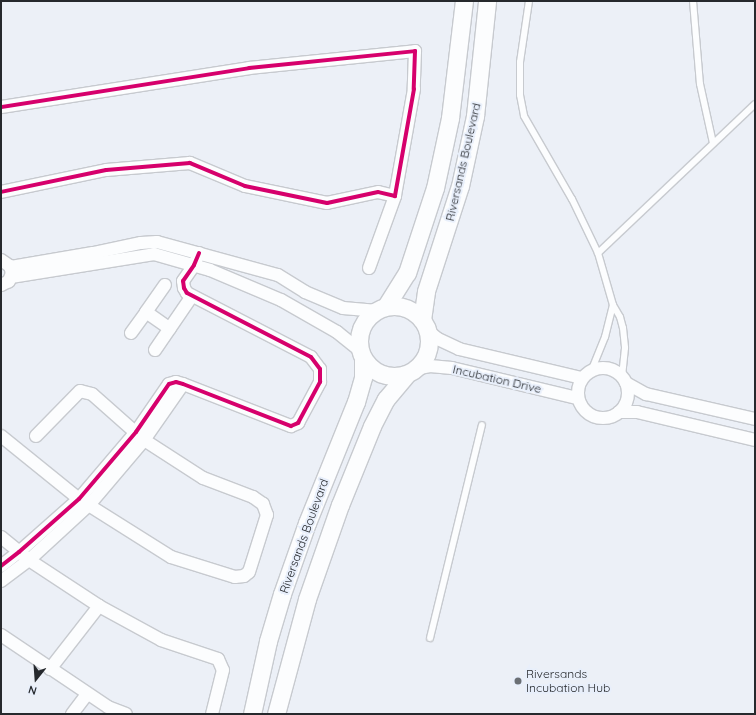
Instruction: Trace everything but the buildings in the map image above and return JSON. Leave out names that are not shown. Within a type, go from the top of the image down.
[{"type":"street","name":"Riversands Boulevard","points":[[380,309],[407,273],[435,188],[450,118],[464,1]]},
{"type":"street","name":"Riversands Boulevard","points":[[425,325],[426,291],[460,186],[475,116],[487,1]]},
{"type":"street","points":[[1,107],[249,68],[414,51],[414,89],[396,196],[369,268]]},
{"type":"street","points":[[1,192],[106,170],[190,163],[245,186],[327,203],[378,192],[396,196]]},
{"type":"street","points":[[157,242],[278,275],[305,292],[344,308],[380,309],[396,306],[406,308],[425,325],[429,342],[428,352],[411,372],[394,377],[382,375],[371,369],[361,355],[337,332],[281,300],[210,270],[154,254],[8,268],[141,243],[157,242]]},
{"type":"street","points":[[1,581],[29,560],[84,502],[183,384],[291,426],[298,423],[320,382],[320,369],[311,357],[187,293],[184,288],[183,281],[194,265],[199,253]]},
{"type":"street","points":[[1,285],[6,283],[8,268]]},
{"type":"street","points":[[281,300],[292,283]]},
{"type":"street","points":[[131,333],[165,285]]},
{"type":"street","points":[[155,350],[192,296]]},
{"type":"street","points":[[361,355],[358,339],[360,328],[366,318],[380,309]]},
{"type":"street","points":[[146,312],[170,329]]},
{"type":"street","name":"Incubation Drive","points":[[425,325],[443,342],[459,349],[582,378]]},
{"type":"street","name":"Riversands Boulevard","points":[[252,714],[268,641],[282,594],[307,523],[356,402],[363,377],[361,355]]},
{"type":"street","name":"Incubation Drive","points":[[411,372],[430,366],[452,368],[577,398]]},
{"type":"street","points":[[624,379],[628,398],[619,412],[612,417],[603,418],[594,417],[586,413],[577,398],[577,389],[582,378],[592,369],[608,368],[616,371],[624,379],[646,394],[755,419]]},
{"type":"street","name":"Riversands Boulevard","points":[[276,714],[307,599],[337,512],[372,426],[386,399],[411,372]]},
{"type":"street","points":[[1,436],[84,502],[171,557],[235,578],[244,576],[249,572],[267,515],[263,504],[253,497],[203,478],[140,436],[92,394],[80,391],[36,436]]},
{"type":"street","points":[[619,412],[638,412],[755,440]]},
{"type":"street","points":[[1,566],[84,502]]},
{"type":"street","points":[[1,537],[29,560],[99,606],[161,640],[218,659],[223,670],[212,714]]},
{"type":"street","points":[[50,670],[99,606]]},
{"type":"street","points":[[1,635],[50,670],[108,708],[126,714]]},
{"type":"street","points":[[72,714],[87,694]]},
{"type":"lane","points":[[529,1],[520,62],[520,95],[524,116],[572,199],[598,253],[613,305],[620,317],[625,338],[624,379]]},
{"type":"lane","points":[[693,1],[700,84],[713,143]]},
{"type":"lane","points":[[598,253],[755,104]]},
{"type":"lane","points":[[592,369],[605,337],[613,305]]},
{"type":"lane","points":[[430,638],[482,425]]},
{"type":"cycle path","points":[[1,107],[249,68],[415,51],[414,89],[395,196],[378,192],[327,203],[245,186],[190,163],[106,170],[1,192]]},
{"type":"cycle path","points":[[1,566],[79,499],[136,432],[169,384],[176,382],[183,384],[291,426],[298,423],[320,382],[320,369],[311,357],[187,293],[184,288],[183,281],[194,265],[199,253]]},
{"type":"place","name":"Riversands Incubation Hub","points":[[518,681]]}]
